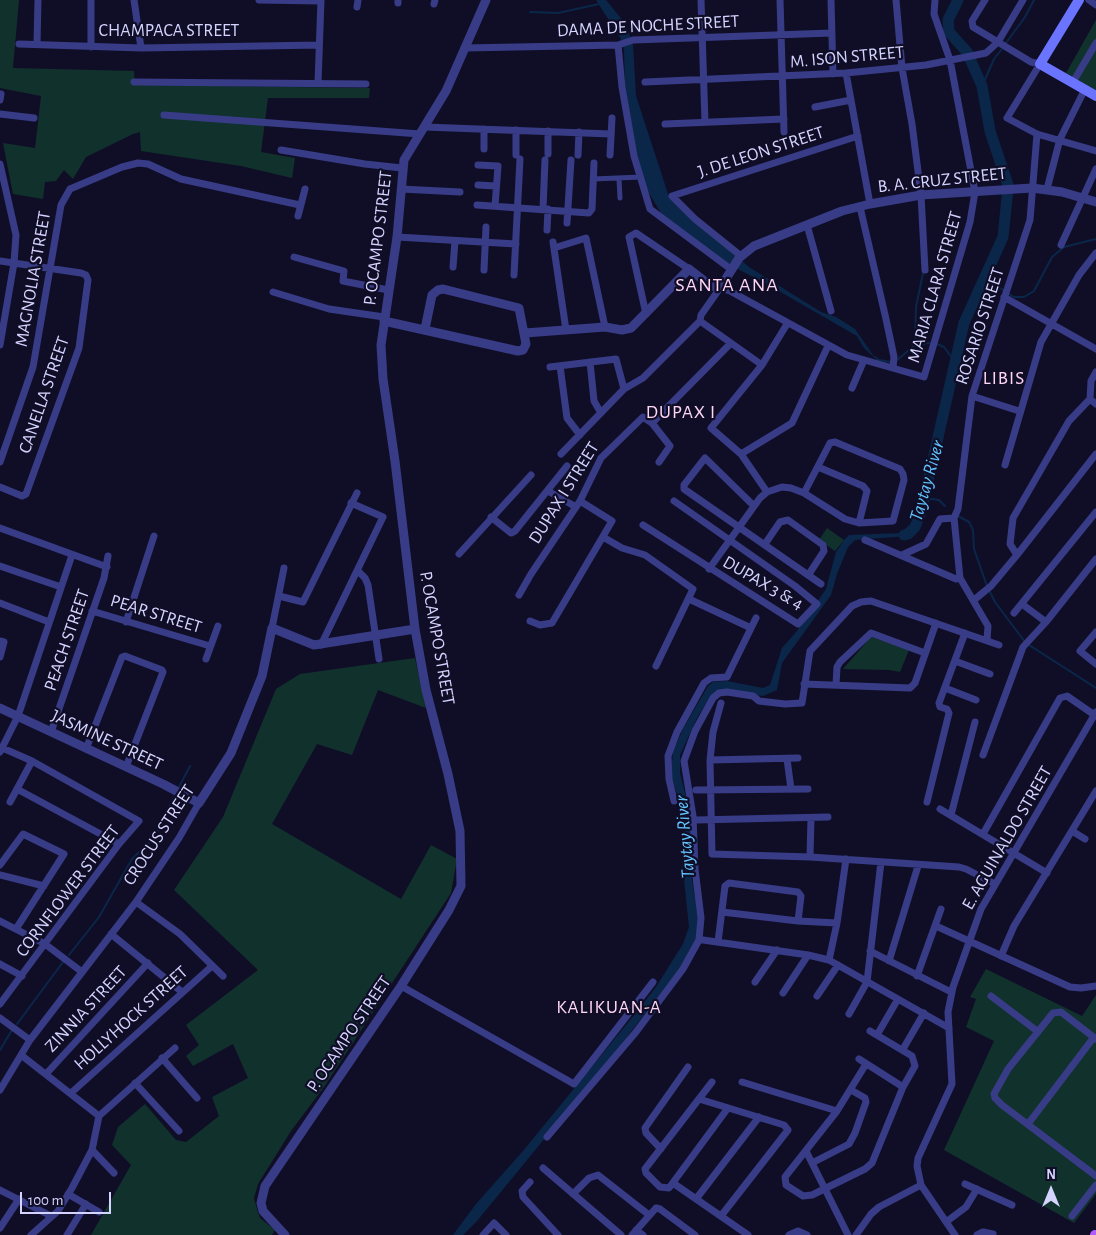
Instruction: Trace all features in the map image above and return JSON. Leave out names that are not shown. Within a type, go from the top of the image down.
[{"type":"main road","points":[[1079,0],[1040,64],[1096,96]]},
{"type":"street","points":[[37,44],[38,0]]},
{"type":"street","points":[[91,0],[91,47]]},
{"type":"street","points":[[134,0],[141,48]]},
{"type":"street","points":[[260,0],[321,0],[318,83]]},
{"type":"street","name":"P. OCAMPO STREET","points":[[285,1235],[263,1211],[261,1203],[265,1186],[401,986],[456,897],[462,873],[460,831],[426,690],[415,629],[381,360],[384,319],[396,237],[402,168],[407,152],[446,92],[486,0]]},
{"type":"street","points":[[701,0],[705,122]]},
{"type":"street","points":[[780,0],[784,132]]},
{"type":"street","points":[[832,0],[834,74]]},
{"type":"street","points":[[896,0],[902,68],[912,124],[921,195],[925,270]]},
{"type":"street","name":"MARIA CLARA STREET","points":[[894,362],[924,377],[970,222],[975,192],[950,60],[934,14],[935,0]]},
{"type":"street","points":[[985,0],[972,24],[973,27],[1031,62],[1040,64],[1006,115],[1008,119],[1037,134],[1060,139],[1096,151]]},
{"type":"street","points":[[998,42],[1023,0]]},
{"type":"street","points":[[1089,0],[1096,4]]},
{"type":"street","name":"DAMA DE NOCHE STREET","points":[[465,48],[619,45],[633,40],[832,33]]},
{"type":"street","name":"M. ISON STREET","points":[[645,82],[704,78],[782,77],[902,68],[986,52],[998,42]]},
{"type":"street","points":[[1073,82],[1096,43]]},
{"type":"street","name":"CHAMPACA STREET","points":[[19,44],[141,48],[319,45]]},
{"type":"street","points":[[619,45],[622,87],[640,177],[652,211],[732,269]]},
{"type":"street","points":[[846,73],[870,204]]},
{"type":"street","points":[[134,82],[366,84]]},
{"type":"street","points":[[1047,189],[1060,139],[1085,89]]},
{"type":"street","points":[[815,107],[851,100]]},
{"type":"street","points":[[0,114],[34,118]]},
{"type":"street","points":[[164,115],[423,130],[484,129],[611,134]]},
{"type":"street","points":[[610,155],[612,118]]},
{"type":"street","points":[[665,124],[784,119]]},
{"type":"street","points":[[484,129],[484,149]]},
{"type":"street","points":[[514,275],[518,207],[516,130]]},
{"type":"street","points":[[547,230],[546,157],[548,131]]},
{"type":"street","points":[[578,155],[579,132]]},
{"type":"street","name":"ROSARIO STREET","points":[[987,640],[988,626],[960,578],[954,518],[958,509],[972,396],[1027,232],[1037,134]]},
{"type":"street","name":"J. DE LEON STREET","points":[[740,257],[695,219],[672,196],[858,136]]},
{"type":"street","points":[[280,150],[402,168]]},
{"type":"street","points":[[567,223],[571,160]]},
{"type":"street","points":[[477,205],[591,212],[594,163]]},
{"type":"street","points":[[0,164],[14,222],[14,263],[0,345]]},
{"type":"street","name":"MAGNOLIA STREET","points":[[0,462],[33,367],[61,204],[70,189],[130,164],[148,164],[181,179],[300,205]]},
{"type":"street","points":[[478,166],[498,166],[495,206]]},
{"type":"street","points":[[1061,245],[1096,170]]},
{"type":"street","points":[[593,179],[640,177]]},
{"type":"street","points":[[619,179],[620,198]]},
{"type":"street","points":[[478,185],[496,186]]},
{"type":"street","name":"B. A. CRUZ STREET","points":[[561,454],[624,389],[643,378],[700,321],[701,315],[740,257],[754,246],[860,207],[921,195],[1032,188],[1047,189],[1084,197],[1096,202]]},
{"type":"street","points":[[401,189],[460,192]]},
{"type":"street","points":[[298,216],[305,190]]},
{"type":"street","points":[[646,314],[629,237],[636,233],[711,286],[730,291],[828,346],[864,360],[894,362],[860,207]]},
{"type":"street","points":[[807,225],[830,311]]},
{"type":"street","points":[[484,270],[486,227]]},
{"type":"street","points":[[396,237],[516,244]]},
{"type":"street","points":[[566,330],[554,245],[586,238],[605,327]]},
{"type":"street","points":[[453,267],[455,241]]},
{"type":"street","points":[[1005,465],[1036,356],[1051,323],[1079,275],[1096,253]]},
{"type":"street","points":[[294,257],[344,271],[343,281],[388,290]]},
{"type":"street","points":[[0,261],[50,269]]},
{"type":"street","name":"CANELLA STREET","points":[[0,487],[22,496],[26,494],[79,348],[88,280],[86,275],[50,269]]},
{"type":"street","points":[[525,333],[605,327],[622,330],[631,328],[689,269]]},
{"type":"street","points":[[273,292],[329,309],[384,319],[425,329],[521,351],[526,344],[519,308],[443,289],[438,290],[432,295],[425,329]]},
{"type":"street","points":[[1006,291],[1051,323],[1096,349]]},
{"type":"street","points":[[700,321],[762,365]]},
{"type":"street","points":[[766,492],[741,454],[711,428],[762,365],[787,324]]},
{"type":"street","points":[[659,462],[670,446],[652,423],[731,343]]},
{"type":"street","points":[[741,454],[792,423],[828,346]]},
{"type":"street","points":[[550,367],[616,359],[624,389]]},
{"type":"street","points":[[852,388],[864,360]]},
{"type":"street","points":[[590,362],[594,401],[601,413]]},
{"type":"street","points":[[560,366],[568,418],[580,435]]},
{"type":"street","points":[[1017,555],[1010,544],[1013,518],[1069,421],[1093,402],[1089,388],[1096,372]]},
{"type":"street","points":[[972,396],[1019,411]]},
{"type":"street","name":"DUPAX I STREET","points":[[519,595],[578,504],[607,450],[641,418],[646,417],[652,423]]},
{"type":"street","points":[[709,569],[766,492],[782,487],[804,493],[845,519],[859,523],[893,521],[904,480],[900,469],[835,442],[830,443],[804,493]]},
{"type":"street","points":[[974,600],[988,588],[1017,555],[1096,454]]},
{"type":"street","points":[[754,506],[705,458],[684,485],[684,489],[821,584]]},
{"type":"street","points":[[491,517],[511,533],[515,531],[567,466]]},
{"type":"street","points":[[818,467],[863,486],[867,491],[859,523]]},
{"type":"street","points":[[459,554],[530,475]]},
{"type":"street","points":[[530,621],[540,625],[552,623],[612,521],[548,491]]},
{"type":"street","points":[[279,596],[303,602],[357,492]]},
{"type":"street","name":"DUPAX 3 & 4","points":[[643,525],[709,569],[798,624],[817,604],[796,586],[674,501]]},
{"type":"street","points":[[320,644],[358,571],[382,517],[351,504]]},
{"type":"street","points":[[1014,612],[1096,512]]},
{"type":"street","points":[[902,555],[926,544],[940,519],[954,518]]},
{"type":"street","points":[[765,544],[780,522],[788,520],[823,545],[824,551],[809,574]]},
{"type":"street","points":[[0,528],[107,567]]},
{"type":"street","points":[[126,622],[154,536]]},
{"type":"street","points":[[603,537],[622,548],[645,556],[691,586],[689,598],[656,666]]},
{"type":"street","points":[[865,540],[956,579],[960,578]]},
{"type":"street","points":[[10,802],[32,761],[1,749],[18,716],[72,555]]},
{"type":"street","name":"PEACH STREET","points":[[51,732],[107,567],[108,556]]},
{"type":"street","points":[[983,755],[1023,647],[1046,622],[1096,559]]},
{"type":"street","points":[[0,566],[60,587]]},
{"type":"street","name":"CROCUS STREET","points":[[0,1090],[30,1040],[136,902],[179,838],[231,753],[262,676],[284,568]]},
{"type":"street","points":[[358,571],[365,578],[368,585],[379,659]]},
{"type":"street","points":[[689,598],[750,628]]},
{"type":"street","points":[[547,1137],[636,1032],[683,970],[699,940],[701,918],[695,869],[693,816],[684,761],[692,738],[713,698],[720,693],[727,692],[752,696],[758,701],[785,704],[802,703],[810,650],[852,606],[860,602],[871,601],[999,645]]},
{"type":"street","points":[[0,603],[49,622]]},
{"type":"street","points":[[1022,604],[1046,622]]},
{"type":"street","name":"PEAR STREET","points":[[92,610],[126,622],[210,646]]},
{"type":"street","points":[[674,801],[669,779],[668,756],[677,732],[704,683],[711,678],[727,677],[756,618]]},
{"type":"street","points":[[804,684],[910,688],[914,683],[936,623]]},
{"type":"street","points":[[206,659],[218,626]]},
{"type":"street","points":[[272,628],[314,645],[415,629]]},
{"type":"street","points":[[1096,632],[1080,651],[1096,664]]},
{"type":"street","points":[[836,685],[840,662],[872,633],[925,654]]},
{"type":"street","points":[[927,802],[949,713],[947,709],[938,705],[965,633]]},
{"type":"street","points":[[0,641],[4,642],[0,657]]},
{"type":"street","points":[[86,749],[122,657],[125,656],[162,670],[163,672],[126,767]]},
{"type":"street","points":[[955,661],[990,674]]},
{"type":"street","points":[[945,688],[976,700]]},
{"type":"street","points":[[983,834],[1060,698],[1067,696],[1095,714]]},
{"type":"street","points":[[721,703],[710,760],[712,854],[810,856],[966,869],[995,884]]},
{"type":"street","name":"JASMINE STREET","points":[[0,708],[126,767],[199,804]]},
{"type":"street","name":"E. AGUINALDO STREET","points":[[955,1235],[921,1185],[918,1175],[918,1158],[952,1084],[948,1012],[951,992],[981,909],[1095,714]]},
{"type":"street","points":[[951,815],[976,722]]},
{"type":"street","points":[[710,760],[798,758]]},
{"type":"street","points":[[787,759],[791,789]]},
{"type":"street","name":"CORNFLOWER STREET","points":[[0,1004],[120,844],[138,823],[138,818],[32,761]]},
{"type":"street","points":[[17,789],[120,844]]},
{"type":"street","points":[[696,790],[808,789]]},
{"type":"street","points":[[1001,956],[1014,926],[1096,791]]},
{"type":"street","points":[[940,809],[1047,873]]},
{"type":"street","points":[[696,820],[828,817]]},
{"type":"street","points":[[810,856],[811,818]]},
{"type":"street","points":[[1072,831],[1085,839]]},
{"type":"street","points":[[0,865],[20,835],[26,834],[64,854],[16,929]]},
{"type":"street","points":[[829,960],[837,923],[846,859]]},
{"type":"street","points":[[849,1014],[867,982],[881,862]]},
{"type":"street","points":[[889,961],[918,866]]},
{"type":"street","points":[[0,876],[44,886]]},
{"type":"street","points":[[718,942],[725,886],[729,883],[798,892],[801,896],[798,921]]},
{"type":"street","points":[[136,902],[180,934],[223,976]]},
{"type":"street","points":[[917,976],[941,909]]},
{"type":"street","points":[[722,912],[798,921],[837,923]]},
{"type":"street","points":[[0,921],[45,944],[82,972]]},
{"type":"street","points":[[936,926],[1070,987],[1096,986]]},
{"type":"street","points":[[111,934],[182,992]]},
{"type":"street","points":[[703,940],[777,950],[829,960],[949,1028]]},
{"type":"street","points":[[755,982],[777,950]]},
{"type":"street","points":[[870,951],[951,992]]},
{"type":"street","points":[[783,993],[808,955]]},
{"type":"street","name":"ZINNIA STREET","points":[[46,1074],[148,963]]},
{"type":"street","points":[[0,964],[22,976]]},
{"type":"street","points":[[817,996],[838,965]]},
{"type":"street","name":"HOLLYHOCK STREET","points":[[71,1093],[212,966]]},
{"type":"street","points":[[401,986],[574,1084],[653,982]]},
{"type":"street","points":[[991,996],[1037,1031]]},
{"type":"street","points":[[877,1035],[898,999]]},
{"type":"street","points":[[1028,1124],[1095,1038],[1057,1011],[1037,1031],[1008,1069],[994,1094],[1002,1105],[1096,1176]]},
{"type":"street","points":[[903,1049],[924,1013]]},
{"type":"street","points":[[0,1018],[30,1040]]},
{"type":"street","points":[[866,1064],[837,1111],[785,1177],[784,1182],[807,1197],[865,1169],[872,1163],[878,1154],[903,1087],[915,1066],[912,1056],[870,1030]]},
{"type":"street","points":[[31,1235],[58,1211],[68,1194],[92,1150],[99,1116],[175,1048]]},
{"type":"street","points":[[21,1055],[99,1116]]},
{"type":"street","points":[[162,1058],[197,1098]]},
{"type":"street","points":[[859,1059],[903,1087]]},
{"type":"street","points":[[661,1149],[646,1133],[646,1128],[688,1067]]},
{"type":"street","points":[[712,1082],[645,1171],[664,1189],[673,1183],[728,1108]]},
{"type":"street","points":[[742,1082],[837,1111]]},
{"type":"street","points":[[135,1083],[179,1131]]},
{"type":"street","points":[[812,1163],[849,1144],[855,1133],[866,1102],[865,1098],[851,1090]]},
{"type":"street","points":[[699,1098],[784,1125],[788,1130],[721,1216]]},
{"type":"street","points":[[696,1199],[759,1117]]},
{"type":"street","points":[[92,1150],[114,1173]]},
{"type":"street","points":[[806,1151],[848,1235]]},
{"type":"street","points":[[543,1168],[621,1235]]},
{"type":"street","points":[[573,1194],[589,1178],[601,1176],[649,1215]]},
{"type":"street","points":[[530,1182],[522,1194],[558,1235]]},
{"type":"street","points":[[673,1183],[748,1235]]},
{"type":"street","points":[[965,1184],[1012,1206]]},
{"type":"street","points":[[856,1235],[871,1214],[880,1207],[921,1185]]},
{"type":"street","points":[[1072,1216],[1096,1185]]},
{"type":"street","points":[[946,1222],[966,1207],[977,1189]]},
{"type":"street","points":[[0,1190],[52,1216]]},
{"type":"street","points":[[68,1194],[99,1212]]},
{"type":"street","points":[[0,1228],[19,1200]]},
{"type":"street","points":[[67,1235],[86,1204]]},
{"type":"street","points":[[643,1235],[634,1232],[656,1208],[695,1235]]},
{"type":"street","points":[[484,1235],[491,1224],[497,1224],[506,1235]]},
{"type":"street","points":[[789,1235],[798,1231],[807,1235]]},
{"type":"street","points":[[977,1235],[983,1232],[993,1234]]},
{"type":"green space","points":[[0,0],[19,0],[13,68],[134,71],[135,85],[370,88],[369,98],[268,98],[261,152],[295,158],[292,178],[241,166],[141,151],[140,132],[86,157],[73,179],[64,170],[56,181],[45,182],[43,199],[13,194],[3,143],[35,148],[41,96],[0,88]]},
{"type":"green space","points":[[1096,20],[1096,91],[1066,73]]},
{"type":"green space","points":[[827,528],[844,540],[835,551],[819,540]]},
{"type":"green space","points":[[871,637],[909,650],[900,672],[843,669]]},
{"type":"green space","points":[[415,658],[426,708],[378,690],[352,755],[317,744],[272,824],[401,899],[431,845],[457,859],[451,893],[324,1087],[291,1131],[258,1184],[254,1198],[260,1218],[275,1230],[272,1235],[91,1235],[131,1165],[112,1145],[118,1127],[145,1104],[176,1140],[186,1142],[219,1116],[212,1097],[248,1078],[233,1044],[193,1066],[186,1056],[199,1045],[186,1025],[258,970],[174,890],[223,817],[276,689],[300,674]]},
{"type":"green space","points":[[986,969],[1082,1016],[1096,995],[1096,1194],[1074,1223],[944,1150],[994,1041],[966,1027],[976,999],[970,997]]},
{"type":"water","points":[[596,0],[606,0],[624,22],[630,36],[633,45],[636,96],[669,197],[749,267],[821,312],[836,317],[855,329],[875,358],[864,348],[857,336],[728,264],[662,215],[642,181],[635,153],[625,84],[624,50],[621,39]]},
{"type":"water","points":[[915,527],[908,536],[855,540],[848,547],[831,595],[782,663],[777,690],[763,696],[735,692],[710,697],[697,718],[680,755],[680,773],[691,818],[690,867],[698,918],[698,936],[688,958],[609,1060],[477,1221],[463,1235],[453,1235],[476,1204],[523,1151],[635,1014],[656,987],[683,944],[689,927],[682,860],[685,824],[672,777],[673,752],[683,729],[708,686],[713,682],[727,681],[763,688],[770,685],[782,648],[797,631],[826,589],[836,552],[844,540],[849,535],[905,533]]},
{"type":"waterway","name":"Taytay River","points":[[904,535],[908,534],[915,527],[921,512],[964,323],[1003,237],[1007,198],[1008,185],[990,131],[982,86],[967,52],[949,32],[948,20],[958,0]]},
{"type":"waterway","points":[[1006,43],[1025,17],[1034,0]]},
{"type":"waterway","points":[[530,12],[558,13],[599,4]]},
{"type":"waterway","points":[[982,86],[994,59],[1002,49]]},
{"type":"waterway","points":[[1009,294],[1014,297],[1024,297],[1034,291],[1052,257],[1064,247],[1096,239]]},
{"type":"waterway","points":[[915,345],[916,307],[923,273]]},
{"type":"waterway","points":[[985,279],[1005,291]]},
{"type":"waterway","points":[[896,361],[915,345],[929,343]]},
{"type":"waterway","points":[[937,344],[944,347],[955,362]]},
{"type":"waterway","points":[[875,357],[879,360],[891,362]]},
{"type":"waterway","points":[[925,498],[939,500],[945,506]]},
{"type":"waterway","points":[[958,516],[969,522],[973,530],[974,549],[987,586]]},
{"type":"waterway","points":[[989,590],[995,602],[1025,642]]},
{"type":"waterway","points":[[1029,645],[1096,688]]},
{"type":"waterway","points":[[179,787],[190,766]]},
{"type":"waterway","points":[[69,955],[99,917],[132,859],[155,837],[174,797]]},
{"type":"waterway","points":[[17,1024],[63,962]]},
{"type":"waterway","points":[[0,1050],[12,1030]]},
{"type":"district","name":"SANTA ANA","points":[[727,285]]},
{"type":"district","name":"LIBIS","points":[[1004,378]]},
{"type":"district","name":"DUPAX I","points":[[681,412]]},
{"type":"district","name":"KALIKUAN-A","points":[[609,1007]]}]
